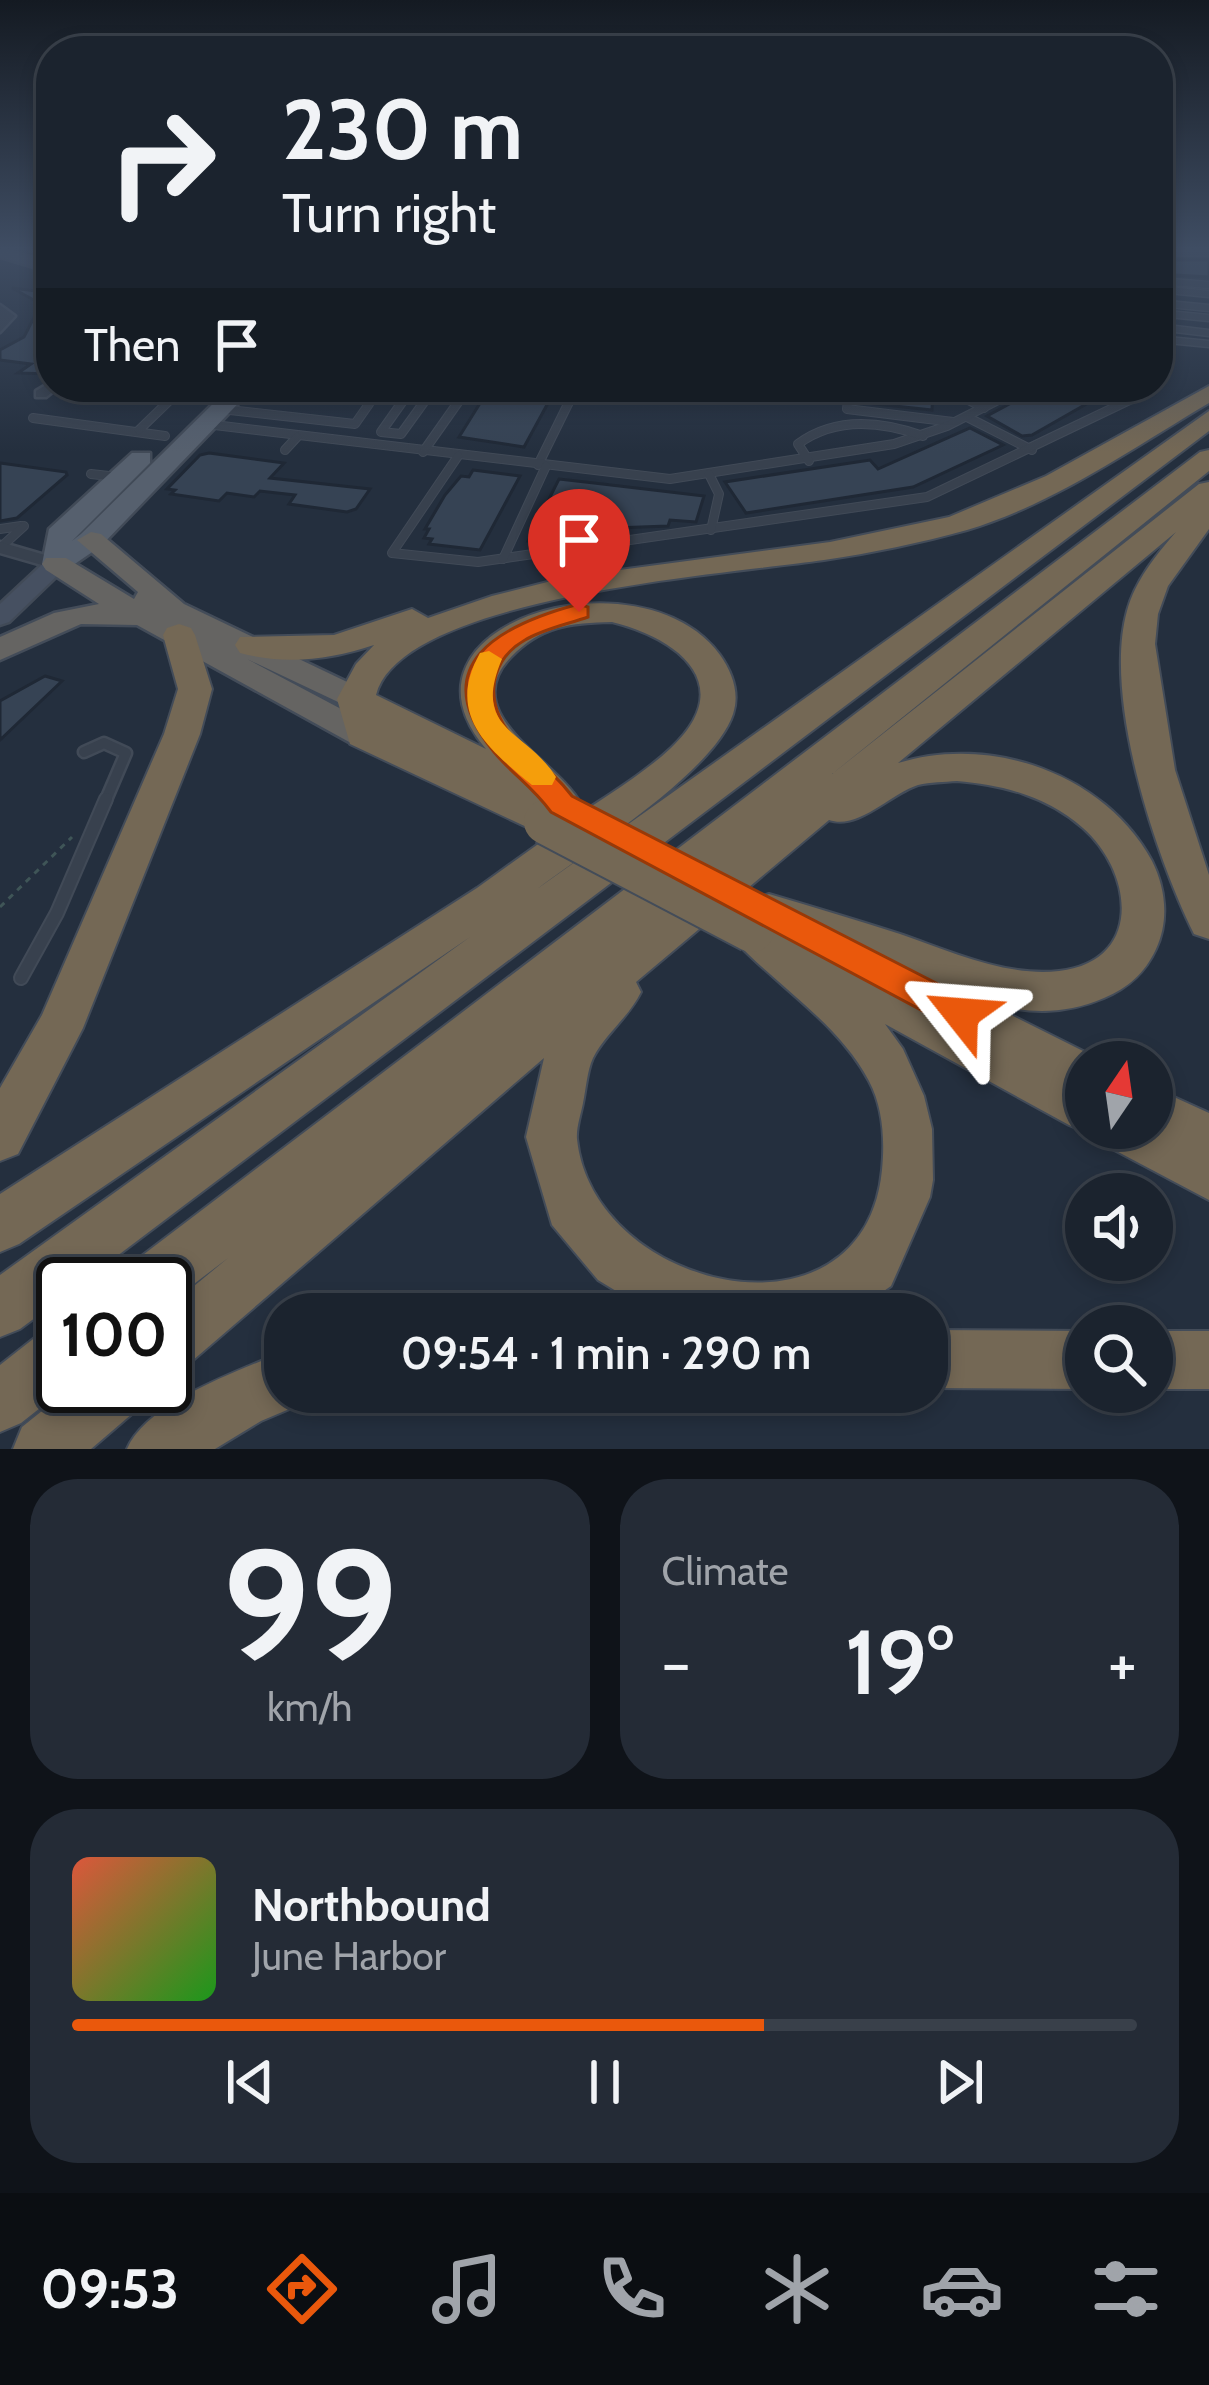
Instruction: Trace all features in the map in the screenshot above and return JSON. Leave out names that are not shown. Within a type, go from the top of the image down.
[{"type":"highway","points":[[359,717],[383,654],[505,602],[554,590],[917,534],[1010,505],[1209,393]]},
{"type":"highway","points":[[0,1309],[1209,419]]},
{"type":"highway","points":[[186,1257],[1209,458]]},
{"type":"highway","points":[[192,1324],[476,1084],[1209,490]]},
{"type":"highway","points":[[1209,512],[1154,582],[1138,642],[1172,840],[1209,921]]},
{"type":"highway","points":[[0,1136],[60,1028],[182,734],[195,689],[192,667],[170,621],[91,540]]},
{"type":"highway","points":[[0,650],[58,619],[118,613],[170,621],[294,653],[339,647],[500,586],[550,574],[792,556]]},
{"type":"highway","points":[[56,564],[558,811],[1065,1096]]},
{"type":"highway","points":[[0,1225],[492,900],[686,756],[707,733],[720,697],[716,674],[687,637],[630,613],[579,612],[533,625],[491,655],[478,686],[479,709],[494,734],[540,775],[558,811]]},
{"type":"highway","points":[[252,645],[359,717]]},
{"type":"highway","points":[[761,921],[996,986],[1039,992],[1082,987],[1109,974],[1134,948],[1143,922],[1144,903],[1133,867],[1105,826],[1056,791],[1007,772],[956,766],[917,771],[778,840]]},
{"type":"highway","points":[[667,930],[573,1048],[556,1098],[554,1146],[578,1215],[610,1258],[673,1298],[737,1314],[808,1306],[871,1265],[895,1226],[908,1162],[900,1094],[874,1047],[761,921]]},
{"type":"highway","points":[[761,921],[1065,1067]]},
{"type":"highway","points":[[1173,1122],[1209,1140]]},
{"type":"highway","points":[[1162,1149],[1209,1174]]},
{"type":"highway","points":[[948,1359],[1065,1360]]},
{"type":"highway","points":[[1173,1360],[1209,1360]]},
{"type":"highway","points":[[0,1402],[36,1374]]},
{"type":"highway","points":[[158,1449],[264,1390]]},
{"type":"highway","points":[[44,1449],[87,1413]]},
{"type":"main road","points":[[56,564],[59,535],[207,402]]},
{"type":"main road","points":[[4,610],[91,540],[207,402]]},
{"type":"street","points":[[1,547],[56,564]]},
{"type":"lane","points":[[1173,329],[1209,333]]},
{"type":"lane","points":[[1173,340],[1209,344]]},
{"type":"lane","points":[[139,430],[168,402]]},
{"type":"lane","points":[[214,402],[297,436],[664,479],[808,460],[923,436],[995,402]]},
{"type":"lane","points":[[221,402],[355,424],[367,402]]},
{"type":"lane","points":[[403,402],[381,432],[401,434],[424,402]]},
{"type":"lane","points":[[422,452],[458,402]]},
{"type":"lane","points":[[503,559],[567,402]]},
{"type":"lane","points":[[848,402],[847,409],[962,420],[1032,450]]},
{"type":"lane","points":[[972,402],[984,408]]},
{"type":"lane","points":[[458,456],[392,553],[427,560],[503,559],[927,497],[1126,402]]},
{"type":"lane","points":[[33,418],[165,436]]},
{"type":"lane","points":[[808,460],[798,444],[822,428],[867,423],[923,436]]},
{"type":"lane","points":[[285,450],[297,436]]},
{"type":"lane","points":[[91,474],[121,478]]},
{"type":"lane","points":[[709,474],[719,494],[711,530]]},
{"type":"lane","points":[[0,529],[24,526],[1,547]]},
{"type":"lane","points":[[21,978],[57,913],[126,755],[123,748],[106,743],[84,752]]},
{"type":"path","points":[[0,907],[76,834]]},
{"type":"building","points":[[36,317],[36,374],[18,373],[31,364],[0,360],[0,350],[24,337]]},
{"type":"building","points":[[481,402],[548,403],[524,447],[459,437]]},
{"type":"building","points":[[857,402],[932,402],[932,410]]},
{"type":"building","points":[[1013,402],[1090,402],[1032,435],[1022,436],[987,416]]},
{"type":"building","points":[[970,428],[1003,445],[913,487],[746,513],[725,482],[870,460],[878,469]]},
{"type":"building","points":[[200,455],[284,463],[270,478],[370,489],[356,509],[347,512],[289,504],[295,495],[260,491],[254,497],[227,493],[219,501],[171,494],[175,490],[167,489]]},
{"type":"building","points":[[0,463],[67,475],[17,518],[0,521]]},
{"type":"building","points":[[473,470],[520,476],[480,550],[429,544],[432,539],[424,538],[429,529],[425,529],[445,495]]},
{"type":"building","points":[[559,479],[704,496],[696,522],[670,520],[668,526],[615,528],[613,534],[559,537],[546,544],[528,541]]},
{"type":"building","points":[[45,676],[62,681],[0,740],[0,701]]},
{"type":"slow traffic","points":[[489,659],[478,686],[479,709],[506,748],[542,777]]},
{"type":"route","points":[[579,612],[518,632],[499,646],[482,671],[479,709],[506,748],[540,775],[562,804],[961,1014]]}]
